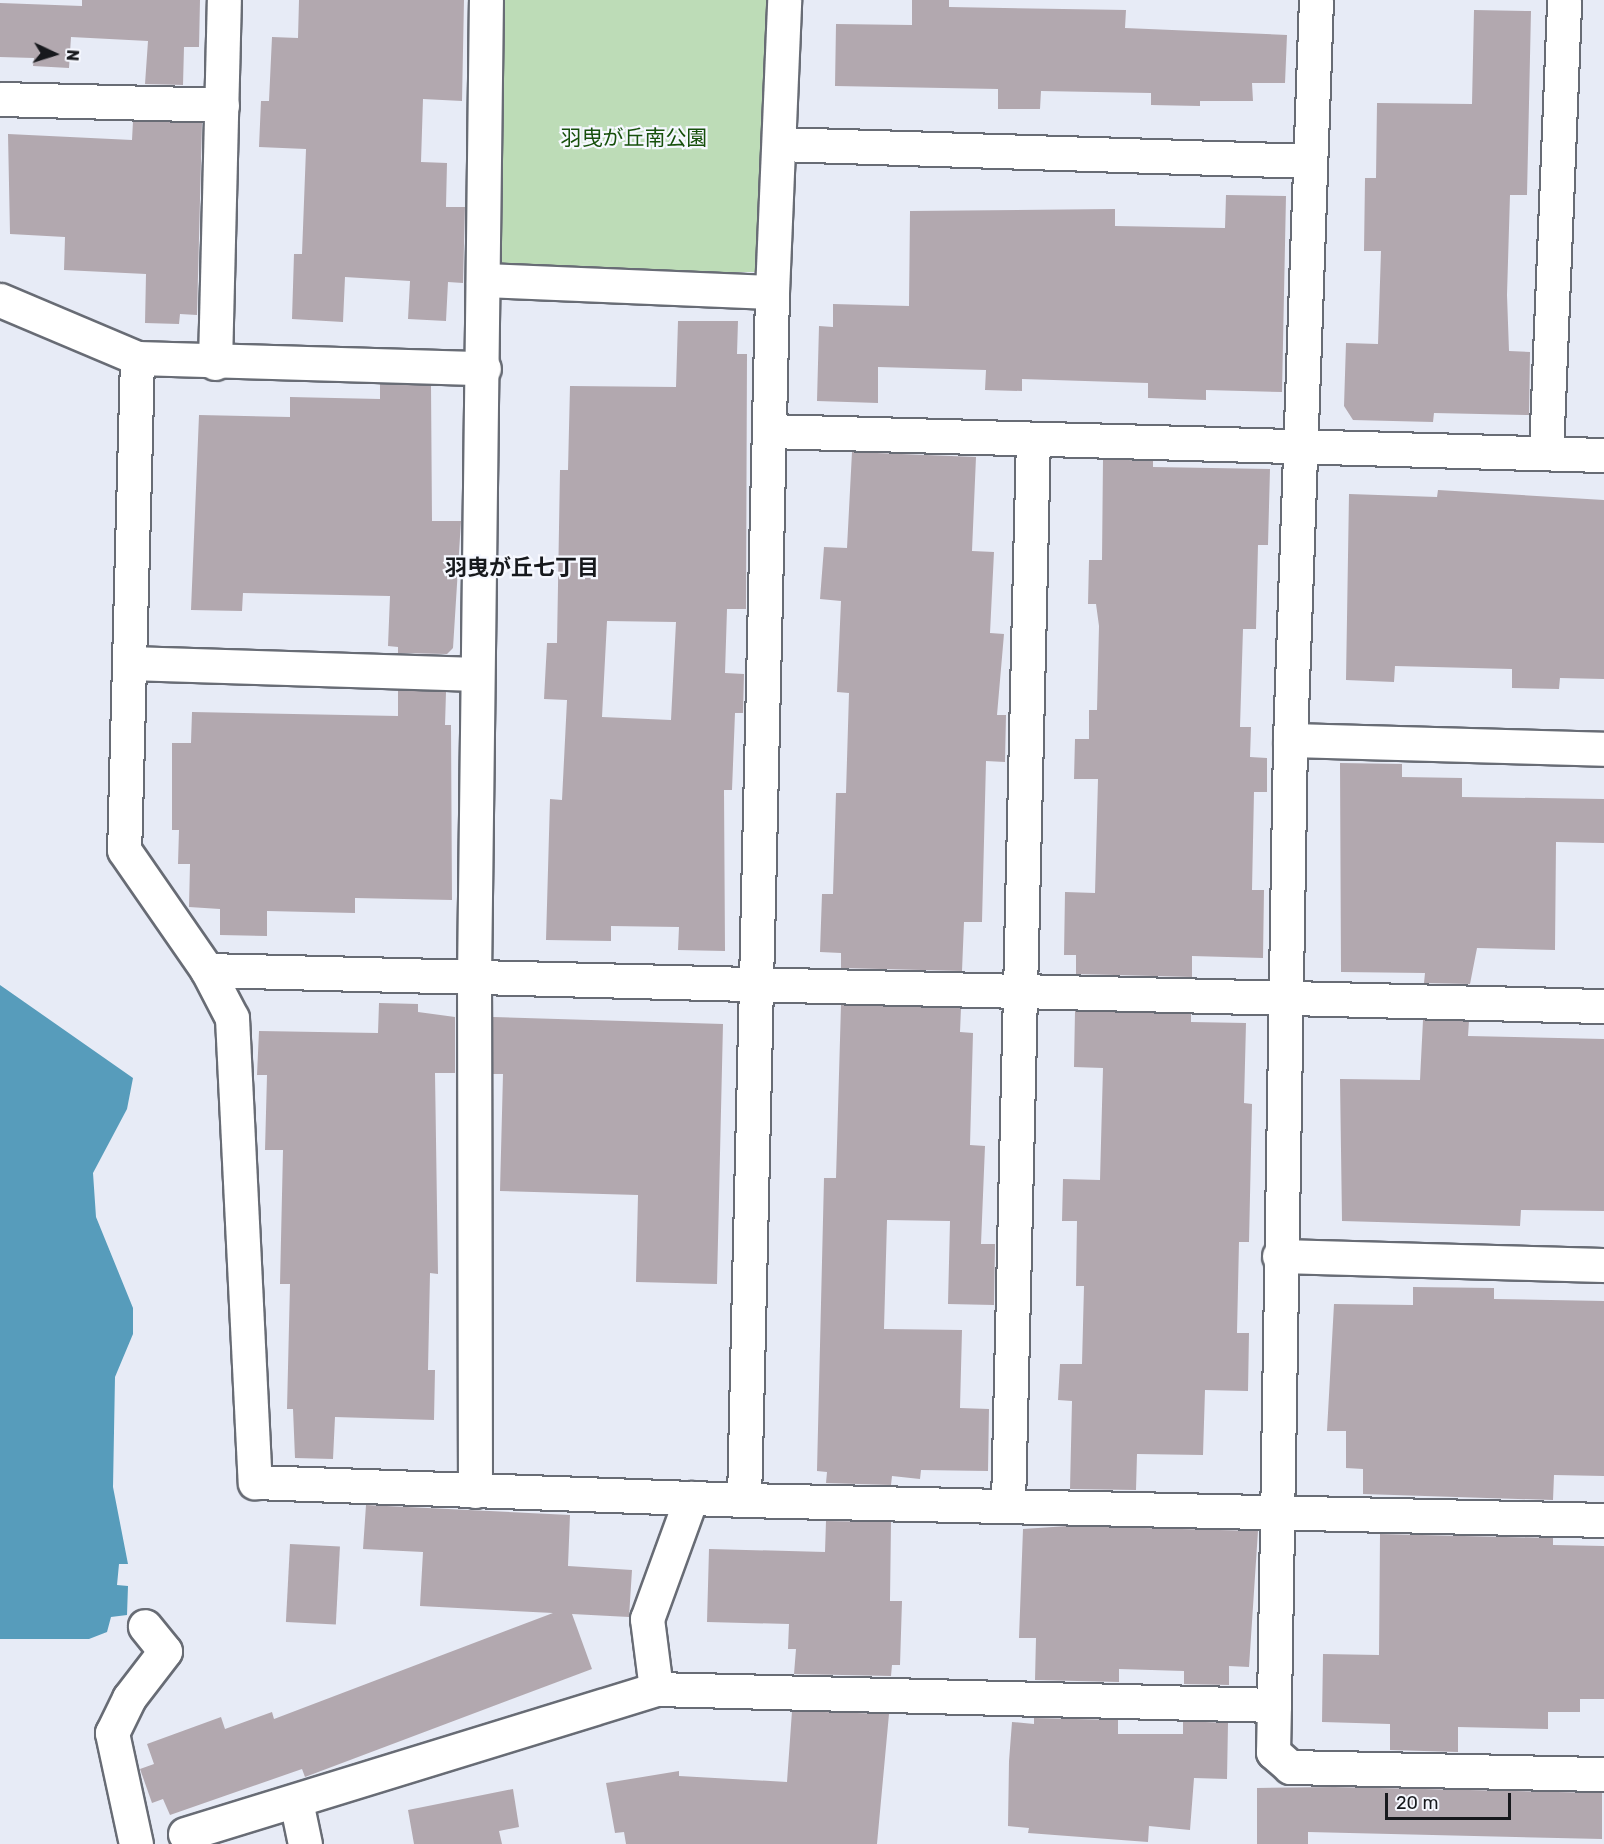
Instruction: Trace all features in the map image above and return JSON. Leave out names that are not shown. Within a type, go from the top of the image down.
[{"type":"street","points":[[215,363],[224,0]]},
{"type":"street","points":[[475,1491],[474,978],[477,674],[484,368],[486,0]]},
{"type":"street","points":[[744,1500],[772,292],[784,0]]},
{"type":"street","points":[[1316,0],[1290,740],[1289,998],[1279,1256],[1280,1511],[1273,1752],[1290,1767],[1604,1774]]},
{"type":"street","points":[[1546,453],[1564,0]]},
{"type":"street","points":[[0,99],[222,105]]},
{"type":"street","points":[[779,144],[1310,161]]},
{"type":"street","points":[[483,280],[772,292]]},
{"type":"street","points":[[0,300],[137,358],[215,363],[484,368]]},
{"type":"street","points":[[137,358],[124,850],[207,970],[232,1018],[255,1482],[744,1500],[1604,1520]]},
{"type":"street","points":[[769,431],[1604,455]]},
{"type":"street","points":[[1008,1505],[1022,993],[1033,439]]},
{"type":"street","points":[[130,663],[477,674]]},
{"type":"street","points":[[1290,740],[1604,749]]},
{"type":"street","points":[[207,970],[756,989],[1604,1006]]},
{"type":"street","points":[[1279,1256],[1604,1265]]},
{"type":"street","points":[[656,1689],[646,1619],[691,1498]]},
{"type":"street","points":[[136,1844],[112,1733],[129,1698],[165,1651],[145,1626]]},
{"type":"street","points":[[185,1834],[656,1689],[1274,1706]]},
{"type":"street","points":[[296,1801],[305,1844]]},
{"type":"green space","name":"羽曳が丘南公園","points":[[497,0],[781,0],[781,272],[497,272]]},
{"type":"water","points":[[0,985],[133,1078],[127,1109],[93,1173],[96,1217],[133,1308],[133,1334],[115,1377],[113,1487],[128,1564],[119,1564],[117,1585],[128,1586],[127,1615],[111,1617],[107,1632],[89,1639],[0,1639]]},
{"type":"building","points":[[82,0],[200,0],[199,47],[184,47],[183,85],[145,84],[148,41],[71,37],[69,68],[33,66],[34,58],[0,57],[0,3],[82,6]]},
{"type":"building","points":[[299,0],[464,0],[462,101],[423,99],[421,162],[447,163],[446,207],[465,207],[463,283],[448,282],[446,321],[408,319],[410,281],[345,277],[343,322],[292,319],[294,254],[302,254],[306,149],[259,147],[261,101],[269,101],[272,37],[298,38]]},
{"type":"building","points":[[912,0],[949,0],[949,7],[1126,10],[1125,28],[1287,35],[1285,83],[1252,83],[1253,101],[1200,101],[1200,106],[1151,105],[1151,93],[1041,91],[1040,109],[998,109],[998,89],[835,86],[836,24],[912,25]]},
{"type":"building","points":[[1474,10],[1531,11],[1527,195],[1510,195],[1507,295],[1509,351],[1530,352],[1529,415],[1434,413],[1433,422],[1353,420],[1344,406],[1346,343],[1378,344],[1381,251],[1364,251],[1365,178],[1376,178],[1377,103],[1472,104]]},
{"type":"building","points":[[133,121],[202,123],[197,315],[180,314],[179,324],[145,323],[146,274],[64,270],[65,237],[10,234],[8,134],[132,140]]},
{"type":"building","points":[[1226,195],[1286,196],[1282,392],[1206,390],[1206,400],[1148,398],[1148,383],[1022,379],[1022,391],[985,390],[986,370],[878,367],[878,403],[817,401],[819,326],[833,327],[833,304],[909,306],[910,211],[1115,209],[1115,226],[1225,228]]},
{"type":"building","points":[[678,321],[738,321],[737,354],[747,354],[746,609],[727,609],[725,673],[744,674],[743,713],[735,713],[732,790],[724,790],[725,951],[678,950],[679,927],[611,926],[611,941],[546,940],[550,799],[562,800],[567,700],[544,699],[547,643],[557,643],[560,470],[568,470],[570,386],[676,387]],"holes":[[[607,621],[676,622],[671,720],[602,717]]]},
{"type":"building","points":[[380,384],[431,385],[432,521],[461,521],[453,648],[447,654],[398,653],[398,647],[388,646],[390,596],[243,593],[242,611],[191,610],[199,415],[290,417],[290,397],[380,399]]},
{"type":"building","points":[[852,452],[976,457],[972,551],[994,552],[990,633],[1004,634],[997,715],[1006,715],[1005,762],[986,761],[982,922],[964,922],[962,971],[841,968],[841,953],[820,952],[822,894],[833,894],[836,793],[846,793],[849,693],[837,692],[841,601],[820,599],[824,547],[847,548]]},
{"type":"building","points":[[1103,459],[1153,461],[1153,467],[1270,469],[1268,545],[1258,545],[1256,629],[1243,629],[1240,727],[1251,727],[1250,757],[1267,758],[1267,792],[1254,792],[1252,890],[1264,890],[1263,958],[1192,956],[1192,977],[1076,974],[1076,955],[1064,955],[1065,892],[1095,893],[1098,779],[1074,779],[1075,739],[1089,739],[1089,710],[1097,710],[1099,626],[1096,604],[1088,604],[1089,560],[1102,560]]},
{"type":"building","points":[[1438,490],[1604,500],[1604,679],[1560,678],[1559,689],[1512,688],[1512,669],[1395,666],[1394,682],[1346,680],[1349,494],[1437,497]]},
{"type":"building","points":[[398,690],[446,692],[445,725],[451,725],[452,900],[355,898],[355,913],[267,911],[267,936],[220,935],[220,909],[189,907],[190,864],[178,864],[179,830],[172,830],[172,743],[191,743],[192,712],[398,716]]},
{"type":"building","points":[[1340,763],[1402,764],[1402,777],[1462,778],[1462,797],[1604,799],[1604,843],[1556,842],[1555,950],[1477,948],[1470,984],[1424,983],[1425,973],[1341,972]]},
{"type":"building","points":[[379,1003],[418,1004],[418,1012],[455,1017],[455,1073],[435,1073],[438,1274],[430,1273],[428,1370],[435,1370],[434,1420],[335,1417],[333,1459],[295,1458],[293,1409],[287,1409],[290,1284],[280,1284],[283,1150],[265,1150],[267,1075],[257,1075],[259,1031],[378,1033]]},
{"type":"building","points":[[841,1005],[961,1008],[960,1032],[973,1033],[970,1145],[985,1146],[981,1244],[995,1244],[994,1305],[948,1304],[950,1221],[887,1220],[884,1329],[962,1330],[960,1408],[989,1409],[988,1471],[921,1470],[920,1479],[892,1476],[891,1485],[826,1483],[827,1472],[817,1471],[824,1178],[836,1178]]},
{"type":"building","points":[[1075,1011],[1191,1014],[1191,1022],[1246,1023],[1244,1103],[1252,1104],[1249,1242],[1239,1242],[1237,1333],[1249,1333],[1248,1391],[1205,1390],[1203,1455],[1137,1454],[1136,1490],[1070,1489],[1072,1401],[1058,1400],[1060,1364],[1082,1364],[1084,1286],[1076,1286],[1077,1221],[1062,1221],[1063,1179],[1100,1180],[1103,1068],[1074,1067]]},
{"type":"building","points":[[493,1017],[723,1024],[717,1284],[636,1282],[638,1195],[500,1191],[503,1074],[493,1074]]},
{"type":"building","points":[[1423,1020],[1469,1021],[1468,1036],[1604,1039],[1604,1211],[1521,1210],[1520,1226],[1342,1221],[1340,1079],[1420,1080]]},
{"type":"building","points":[[1413,1287],[1494,1288],[1494,1299],[1604,1301],[1604,1476],[1554,1475],[1553,1500],[1363,1494],[1363,1469],[1346,1468],[1346,1431],[1327,1431],[1334,1304],[1413,1305]]},
{"type":"building","points":[[366,1505],[570,1515],[568,1566],[632,1570],[629,1617],[572,1614],[592,1669],[305,1777],[302,1769],[170,1815],[163,1799],[152,1803],[140,1769],[154,1764],[147,1744],[221,1717],[225,1729],[272,1712],[274,1719],[553,1613],[420,1606],[423,1552],[363,1549]]},
{"type":"building","points":[[826,1521],[891,1522],[890,1601],[902,1601],[900,1665],[892,1665],[891,1676],[794,1674],[796,1649],[788,1649],[789,1624],[707,1622],[709,1549],[825,1552]]},
{"type":"building","points":[[1068,1526],[1258,1531],[1249,1667],[1229,1666],[1229,1685],[1184,1684],[1184,1671],[1119,1669],[1119,1682],[1035,1680],[1036,1638],[1019,1638],[1023,1529]]},
{"type":"building","points":[[1380,1534],[1553,1538],[1553,1545],[1604,1546],[1604,1699],[1580,1699],[1580,1712],[1548,1712],[1548,1729],[1458,1727],[1458,1752],[1390,1750],[1390,1724],[1322,1722],[1323,1654],[1379,1655]]},
{"type":"building","points":[[290,1544],[340,1547],[336,1625],[286,1622]]},
{"type":"building","points":[[792,1711],[889,1714],[877,1844],[626,1844],[624,1832],[615,1833],[606,1783],[679,1771],[679,1776],[787,1782]]},
{"type":"building","points":[[1034,1718],[1118,1720],[1118,1734],[1183,1734],[1183,1721],[1228,1723],[1227,1779],[1194,1778],[1190,1830],[1149,1826],[1148,1842],[1028,1833],[1029,1828],[1008,1826],[1009,1761],[1012,1722],[1034,1724]]},
{"type":"building","points":[[1334,1787],[1602,1793],[1602,1839],[1308,1832],[1308,1844],[1257,1844],[1257,1788]]},
{"type":"building","points":[[513,1789],[519,1827],[499,1831],[502,1844],[414,1844],[408,1810]]},
{"type":"district","name":"羽曳が丘七丁目","points":[[522,568]]}]
